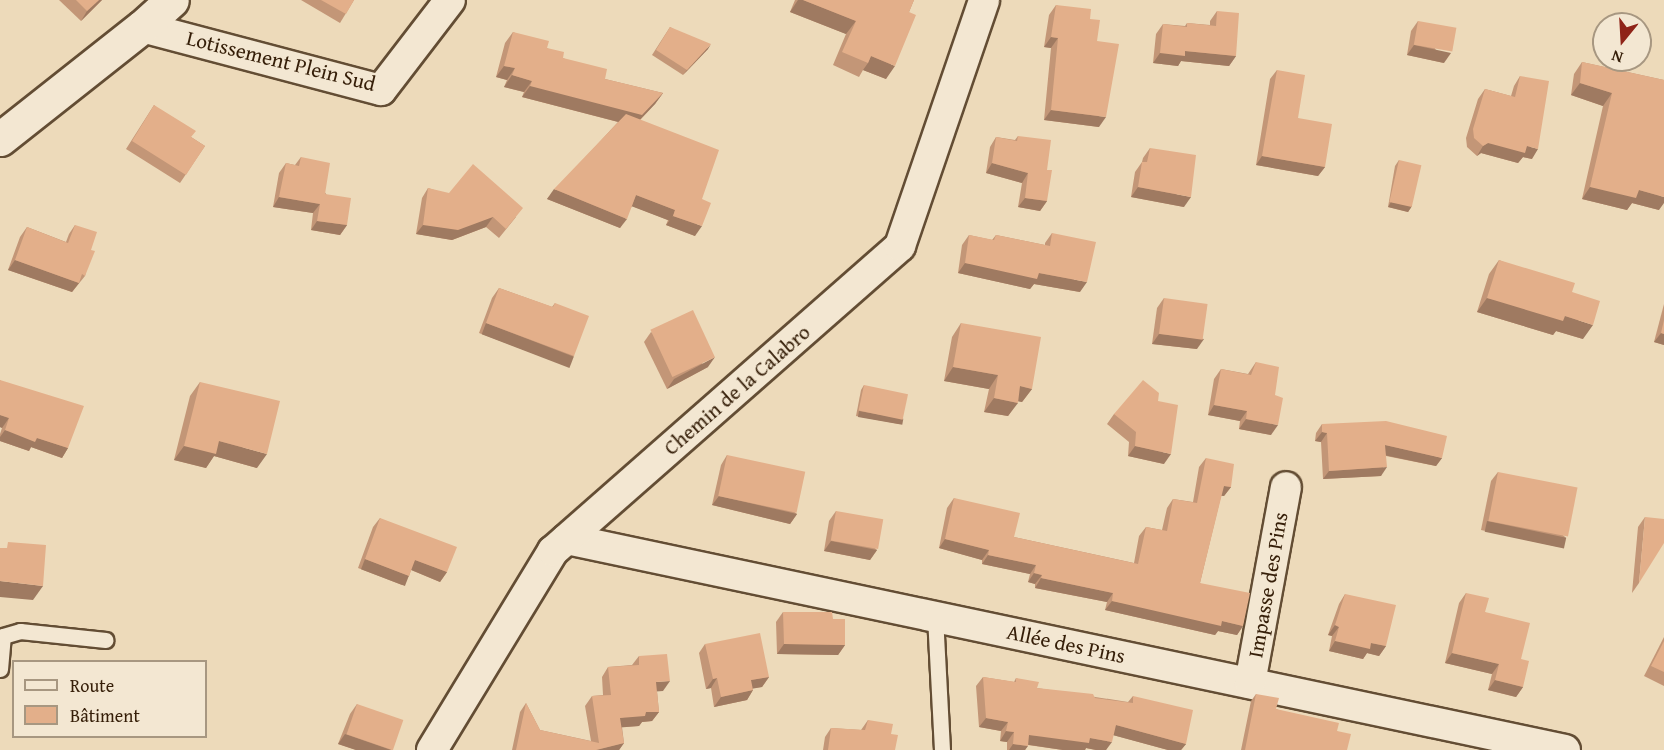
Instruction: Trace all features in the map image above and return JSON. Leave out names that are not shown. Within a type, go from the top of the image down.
[{"type":"street","points":[[0,139],[142,27],[172,0]]},
{"type":"street","name":"Lotissement Plein Sud","points":[[142,27],[381,90],[450,0]]},
{"type":"street","name":"Chemin de la Calabro","points":[[432,750],[553,551],[900,246],[984,0]]},
{"type":"street","name":"Impasse des Pins","points":[[1250,683],[1286,487]]},
{"type":"street","name":"Allée des Pins","points":[[567,538],[1565,750]]},
{"type":"lane","points":[[935,616],[942,750]]},
{"type":"lane","points":[[0,669],[3,636],[20,631],[106,640]]},
{"type":"building","points":[[76,0],[99,0],[87,11]]},
{"type":"building","points":[[321,0],[354,0],[346,14]]},
{"type":"building","points":[[803,0],[914,0],[909,12],[916,15],[895,66],[871,56],[868,63],[842,52],[856,21]]},
{"type":"building","points":[[1056,5],[1091,9],[1090,19],[1100,20],[1097,41],[1119,44],[1106,117],[1051,110],[1058,38],[1051,37]]},
{"type":"building","points":[[1217,11],[1239,13],[1236,56],[1185,51],[1185,56],[1160,53],[1163,24],[1187,27],[1187,23],[1216,26]]},
{"type":"building","points":[[1418,21],[1456,28],[1452,51],[1414,45]]},
{"type":"building","points":[[670,27],[711,44],[687,70],[656,50]]},
{"type":"building","points":[[513,32],[549,41],[547,48],[564,52],[563,58],[607,69],[605,79],[663,93],[642,115],[530,86],[532,81],[512,75],[515,68],[504,66]]},
{"type":"building","points":[[1582,62],[1592,64],[1592,72],[1628,72],[1664,80],[1664,197],[1639,190],[1636,198],[1590,187],[1612,93],[1580,83]]},
{"type":"building","points":[[1277,70],[1305,75],[1298,118],[1332,124],[1325,167],[1262,156]]},
{"type":"building","points":[[1520,76],[1549,81],[1538,149],[1527,146],[1525,153],[1488,143],[1483,146],[1474,138],[1473,129],[1485,89],[1515,97]]},
{"type":"building","points":[[154,105],[196,131],[191,137],[205,146],[186,175],[132,141]]},
{"type":"building","points":[[626,114],[719,150],[702,199],[711,203],[702,226],[673,216],[675,210],[636,195],[627,219],[554,189]]},
{"type":"building","points":[[1018,136],[1051,140],[1047,170],[1052,170],[1047,201],[1025,198],[1028,173],[992,163],[996,137],[1017,141]]},
{"type":"building","points":[[1150,148],[1196,155],[1191,197],[1138,187],[1142,162],[1147,162]]},
{"type":"building","points":[[301,157],[330,163],[325,194],[351,198],[347,225],[317,221],[320,204],[279,197],[286,163],[299,166]]},
{"type":"building","points":[[1399,160],[1421,165],[1412,207],[1389,202]]},
{"type":"building","points":[[473,164],[523,208],[506,229],[493,217],[458,230],[423,225],[428,188],[449,193]]},
{"type":"building","points":[[75,225],[97,232],[91,250],[95,251],[85,276],[82,274],[79,283],[15,260],[27,227],[68,243]]},
{"type":"building","points":[[1052,233],[1096,242],[1087,282],[1039,273],[1037,279],[965,263],[969,235],[994,240],[996,235],[1050,246]]},
{"type":"building","points":[[1499,260],[1575,283],[1572,292],[1600,301],[1593,325],[1565,316],[1563,321],[1487,298]]},
{"type":"building","points":[[499,288],[553,307],[555,303],[589,316],[574,356],[486,323]]},
{"type":"building","points":[[1164,298],[1208,304],[1203,340],[1159,334]]},
{"type":"building","points":[[693,310],[715,357],[672,377],[650,330]]},
{"type":"building","points":[[961,323],[1041,337],[1032,389],[1020,386],[1018,403],[994,398],[998,375],[953,367]]},
{"type":"building","points":[[1256,362],[1279,367],[1275,395],[1283,398],[1278,425],[1246,419],[1247,411],[1214,405],[1221,369],[1251,375]]},
{"type":"building","points":[[0,380],[84,406],[68,448],[37,438],[35,442],[5,430],[9,418],[0,415]]},
{"type":"building","points":[[1143,380],[1159,393],[1158,401],[1178,405],[1171,454],[1135,446],[1136,432],[1114,414]]},
{"type":"building","points":[[200,382],[280,401],[267,454],[219,441],[216,454],[184,446]]},
{"type":"building","points":[[864,385],[908,394],[903,420],[859,410]]},
{"type":"building","points":[[1386,421],[1447,436],[1442,458],[1385,445],[1387,467],[1329,471],[1327,433],[1322,432],[1322,424]]},
{"type":"building","points":[[727,455],[805,472],[797,513],[718,496]]},
{"type":"building","points":[[1206,458],[1234,464],[1231,487],[1224,486],[1200,583],[1250,593],[1243,626],[1222,621],[1221,626],[1112,601],[1113,593],[1041,578],[1042,575],[1034,573],[1036,565],[988,555],[989,550],[945,539],[954,498],[1020,513],[1014,537],[1138,564],[1146,527],[1167,531],[1173,499],[1197,503]]},
{"type":"building","points":[[1498,472],[1578,487],[1568,537],[1488,521]]},
{"type":"building","points":[[836,511],[883,519],[878,549],[831,541]]},
{"type":"building","points":[[1645,517],[1664,519],[1664,543],[1639,583]]},
{"type":"building","points":[[380,518],[457,547],[447,572],[415,560],[409,576],[365,559]]},
{"type":"building","points":[[8,542],[46,545],[43,586],[0,581],[0,548],[7,548]]},
{"type":"building","points":[[1466,593],[1489,598],[1485,612],[1530,623],[1521,659],[1529,661],[1523,687],[1495,680],[1499,664],[1452,653]]},
{"type":"building","points":[[1345,594],[1396,605],[1386,646],[1371,643],[1370,649],[1335,641],[1339,627],[1335,625]]},
{"type":"building","points":[[783,612],[832,612],[833,619],[845,619],[845,645],[784,644]]},
{"type":"building","points":[[760,633],[769,677],[751,680],[753,690],[721,697],[717,678],[713,679],[705,644]]},
{"type":"building","points":[[1664,641],[1664,672],[1651,666]]},
{"type":"building","points":[[667,654],[670,681],[656,682],[659,712],[646,712],[645,716],[620,718],[624,743],[596,750],[516,750],[526,703],[540,730],[599,743],[592,696],[611,695],[608,667],[639,665],[639,656]]},
{"type":"building","points":[[983,677],[1016,682],[1016,678],[1039,682],[1037,688],[1093,694],[1095,698],[1133,703],[1133,696],[1193,710],[1186,744],[1116,725],[1112,742],[1090,738],[1089,743],[1029,735],[1028,746],[1013,744],[1014,732],[1006,731],[1008,722],[986,718]]},
{"type":"building","points":[[1256,694],[1279,698],[1276,709],[1339,723],[1337,731],[1351,734],[1347,750],[1245,750]]},
{"type":"building","points":[[357,704],[403,720],[393,750],[347,734]]},
{"type":"building","points":[[868,720],[893,724],[891,734],[898,735],[895,750],[828,750],[831,728],[865,730]]}]
